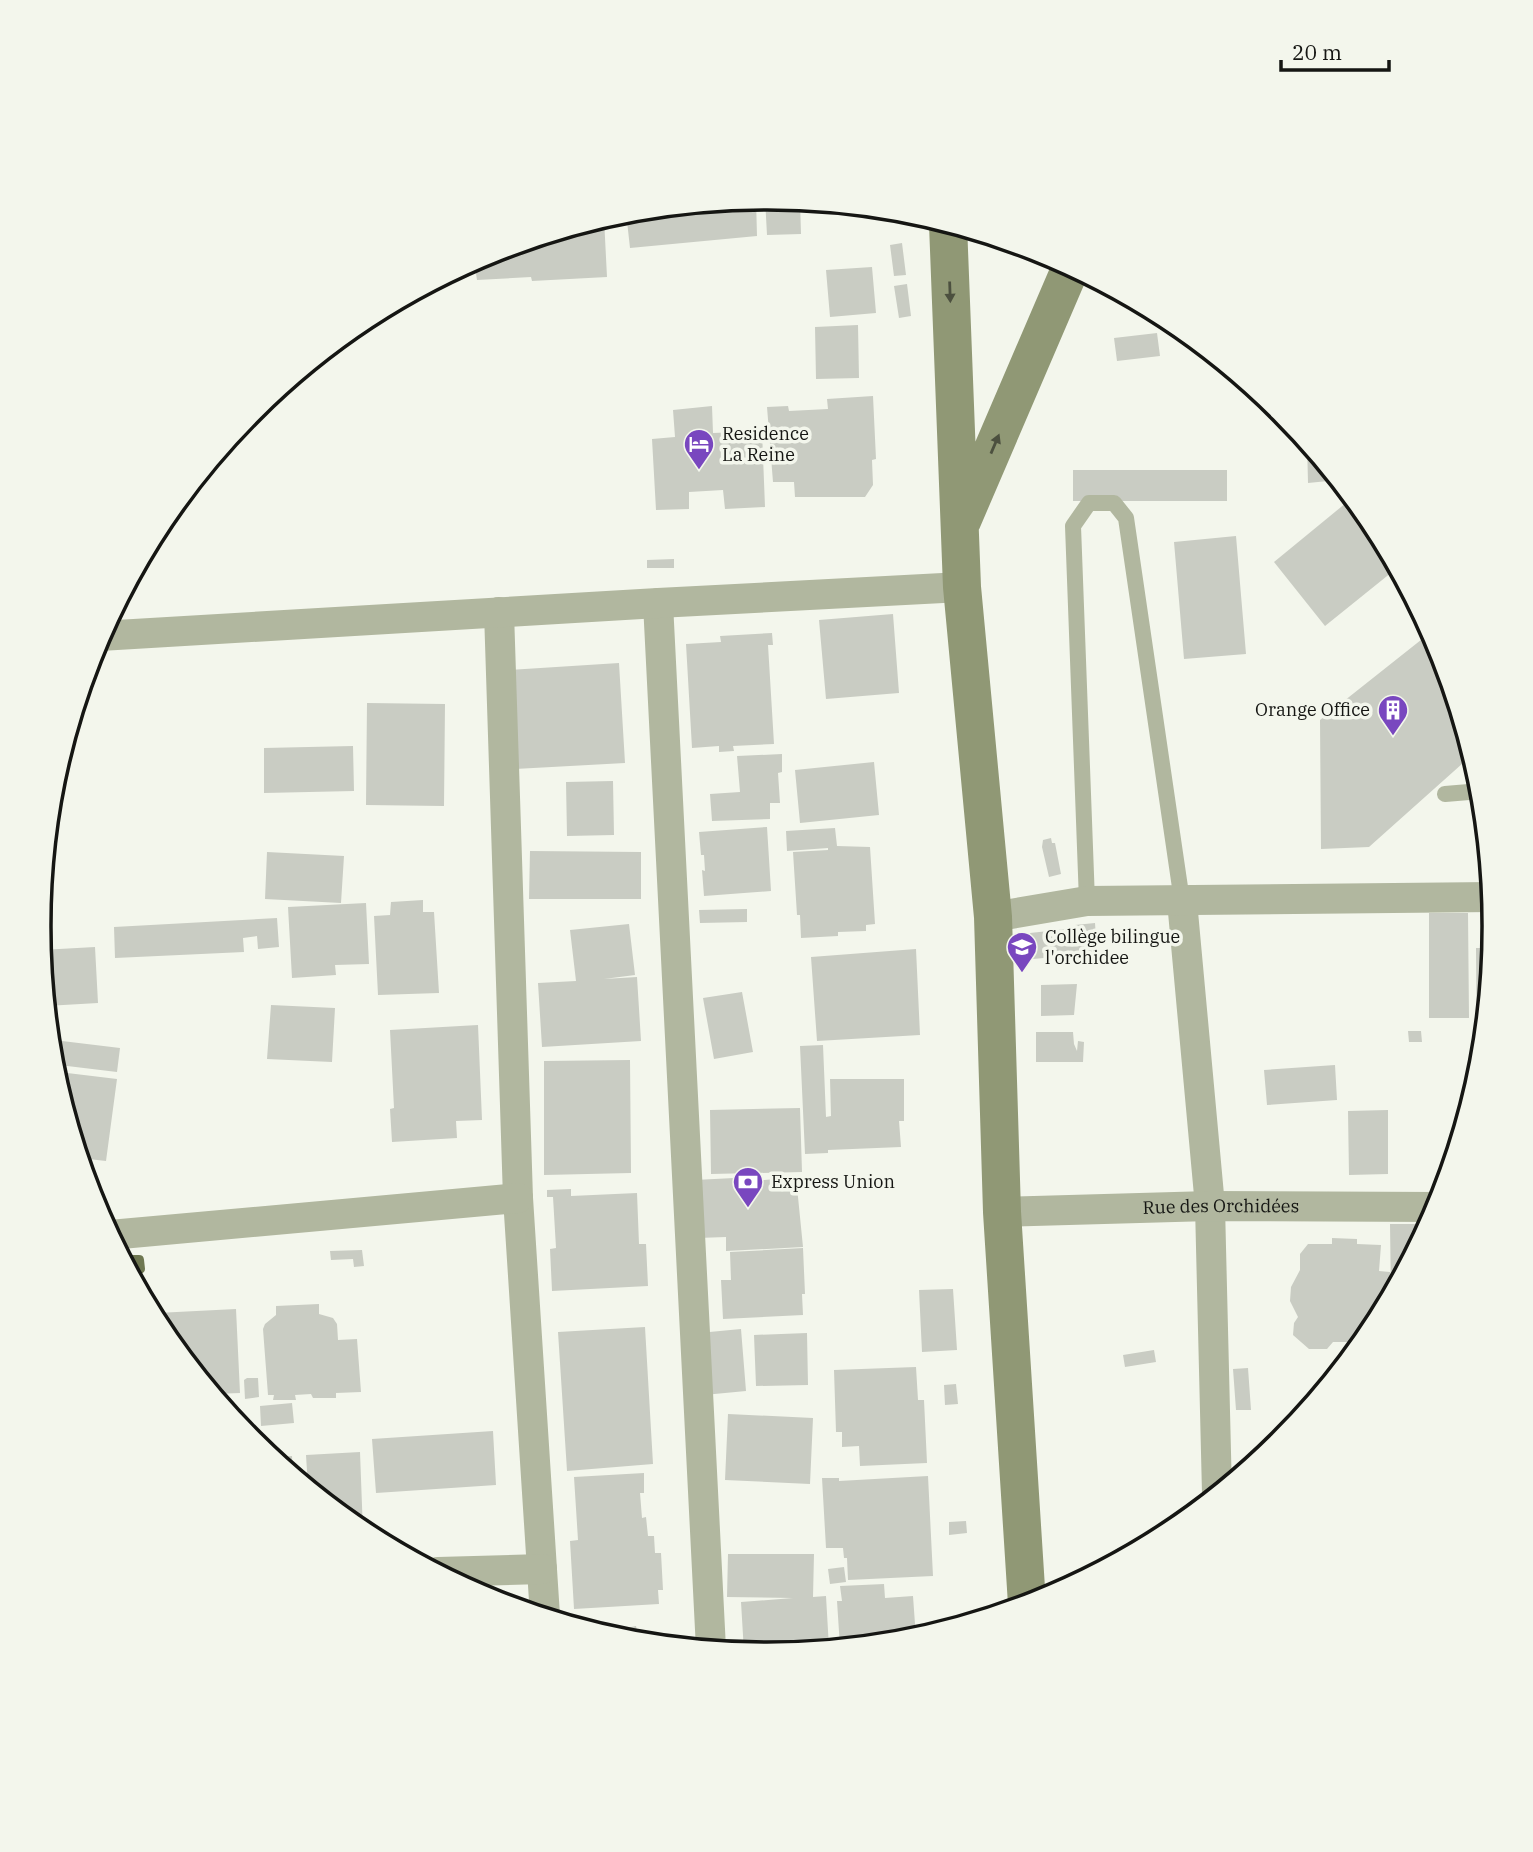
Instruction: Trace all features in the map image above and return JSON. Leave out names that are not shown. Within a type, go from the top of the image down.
[{"type":"main road","points":[[948,234],[962,587],[993,917],[1002,1212],[1026,1592]]},
{"type":"main road","points":[[959,529],[1067,277]]},
{"type":"street","points":[[113,635],[962,587]]},
{"type":"street","points":[[658,603],[711,1639]]},
{"type":"street","points":[[499,612],[518,1198],[544,1606]]},
{"type":"street","points":[[993,917],[1087,901],[1481,897]]},
{"type":"street","points":[[1182,901],[1210,1206],[1217,1482]]},
{"type":"street","points":[[121,1234],[518,1198]]},
{"type":"street","name":"Rue des Orchidées","points":[[1002,1212],[1210,1206],[1425,1207]]},
{"type":"street","points":[[458,1571],[542,1569]]},
{"type":"lane","points":[[1087,901],[1073,526],[1089,503],[1114,503],[1126,518],[1182,901]]},
{"type":"lane","points":[[1446,794],[1469,792]]},
{"type":"building","points":[[756,210],[757,236],[630,248],[627,224],[673,216]]},
{"type":"building","points":[[766,210],[800,211],[801,234],[767,235]]},
{"type":"building","points":[[605,229],[607,277],[532,281],[531,277],[477,280],[476,273],[493,265],[536,248]]},
{"type":"building","points":[[902,243],[906,275],[894,276],[890,245]]},
{"type":"building","points":[[872,267],[876,313],[830,317],[826,270]]},
{"type":"building","points":[[907,284],[911,316],[899,318],[894,286]]},
{"type":"building","points":[[858,325],[859,378],[816,379],[815,327]]},
{"type":"building","points":[[1157,333],[1160,356],[1117,361],[1114,338]]},
{"type":"building","points":[[873,396],[876,459],[872,460],[873,485],[865,497],[795,497],[794,482],[773,482],[767,407],[788,406],[789,411],[828,409],[827,399]]},
{"type":"building","points":[[712,406],[713,433],[762,431],[765,507],[725,509],[723,490],[689,492],[689,509],[656,510],[652,439],[675,437],[673,410]]},
{"type":"building","points":[[1307,457],[1327,481],[1308,483]]},
{"type":"building","points":[[1073,470],[1227,470],[1227,501],[1073,501]]},
{"type":"building","points":[[1344,504],[1389,574],[1325,626],[1274,562]]},
{"type":"building","points":[[1236,536],[1246,654],[1184,659],[1174,542]]},
{"type":"building","points":[[674,559],[674,568],[647,568],[647,560]]},
{"type":"building","points":[[893,614],[899,693],[826,699],[819,620]]},
{"type":"building","points":[[772,633],[773,645],[768,645],[774,744],[733,746],[734,751],[719,752],[719,746],[692,748],[686,644],[721,642],[720,636]]},
{"type":"building","name":"Orange Office","points":[[1422,639],[1444,696],[1463,763],[1369,847],[1321,849],[1320,720]]},
{"type":"building","points":[[619,663],[625,763],[515,769],[509,670]]},
{"type":"building","points":[[367,703],[445,704],[444,806],[366,805]]},
{"type":"building","points":[[353,746],[354,791],[264,793],[264,748]]},
{"type":"building","points":[[782,754],[782,772],[778,773],[780,803],[770,803],[770,819],[712,821],[710,794],[740,792],[737,756]]},
{"type":"building","points":[[874,762],[879,815],[800,823],[795,770]]},
{"type":"building","points":[[613,781],[614,835],[567,836],[566,782]]},
{"type":"building","points":[[767,827],[771,891],[704,896],[704,855],[701,855],[699,832]]},
{"type":"building","points":[[835,828],[837,846],[870,847],[875,924],[866,925],[866,931],[801,938],[793,852],[828,848],[787,851],[786,831]]},
{"type":"building","points":[[1051,838],[1052,843],[1055,843],[1061,874],[1049,877],[1042,847],[1043,840]]},
{"type":"building","points":[[530,851],[641,852],[641,899],[529,899]]},
{"type":"building","points":[[267,852],[344,856],[341,903],[265,899]]},
{"type":"building","points":[[423,900],[423,912],[434,912],[439,993],[378,995],[374,916],[390,915],[391,902]]},
{"type":"building","points":[[366,903],[369,964],[335,965],[336,975],[292,978],[288,907]]},
{"type":"building","points":[[747,909],[747,922],[700,923],[699,910]]},
{"type":"building","points":[[1429,913],[1468,913],[1469,1018],[1429,1018]]},
{"type":"building","points":[[277,918],[279,947],[258,949],[257,936],[243,938],[244,952],[115,958],[114,927]]},
{"type":"building","points":[[1095,923],[1097,953],[1033,959],[1030,933]]},
{"type":"building","points":[[629,924],[635,975],[604,979],[637,977],[641,1041],[542,1047],[538,983],[576,981],[570,930]]},
{"type":"building","points":[[95,947],[98,1003],[56,1005],[51,949]]},
{"type":"building","points":[[1476,948],[1482,948],[1481,973],[1477,1014]]},
{"type":"building","points":[[916,949],[920,1035],[817,1041],[811,957]]},
{"type":"building","points":[[1077,984],[1074,1015],[1041,1016],[1041,985]]},
{"type":"building","points":[[742,992],[753,1052],[714,1059],[703,998]]},
{"type":"building","points":[[271,1005],[335,1008],[332,1062],[267,1059]]},
{"type":"building","points":[[478,1025],[482,1120],[456,1121],[457,1138],[392,1142],[390,1109],[394,1108],[390,1030]]},
{"type":"building","points":[[1408,1031],[1421,1031],[1422,1042],[1409,1042]]},
{"type":"building","points":[[1036,1032],[1073,1032],[1077,1051],[1078,1041],[1084,1042],[1083,1062],[1036,1062]]},
{"type":"building","points":[[62,1041],[120,1048],[117,1072],[65,1066]]},
{"type":"building","points":[[823,1045],[826,1117],[831,1116],[830,1079],[904,1079],[904,1121],[899,1121],[901,1147],[828,1150],[828,1153],[805,1154],[800,1046]]},
{"type":"building","points":[[630,1060],[631,1173],[544,1175],[544,1061]]},
{"type":"building","points":[[1335,1065],[1337,1100],[1267,1105],[1264,1070]]},
{"type":"building","points":[[67,1073],[117,1079],[106,1161],[90,1159]]},
{"type":"building","points":[[800,1108],[802,1172],[711,1174],[710,1110]]},
{"type":"building","points":[[1388,1110],[1388,1174],[1349,1175],[1348,1111]]},
{"type":"building","name":"Express Union","points":[[796,1177],[803,1247],[726,1251],[726,1237],[698,1238],[695,1180],[734,1178],[734,1182]]},
{"type":"building","points":[[571,1189],[571,1196],[637,1193],[639,1244],[646,1244],[648,1286],[552,1291],[550,1249],[556,1248],[553,1197],[547,1197],[547,1190]]},
{"type":"building","points":[[1390,1224],[1415,1224],[1408,1243],[1391,1275]]},
{"type":"building","points":[[1332,1238],[1357,1239],[1357,1244],[1381,1245],[1379,1271],[1390,1272],[1390,1277],[1349,1342],[1333,1342],[1327,1349],[1309,1349],[1293,1335],[1294,1323],[1298,1317],[1290,1301],[1291,1287],[1300,1270],[1300,1254],[1308,1244],[1332,1244]]},
{"type":"building","points":[[803,1248],[803,1315],[723,1319],[721,1280],[731,1280],[730,1252]]},
{"type":"building","points":[[362,1250],[364,1266],[354,1267],[353,1259],[331,1260],[330,1251]]},
{"type":"building","points":[[953,1289],[957,1350],[922,1352],[919,1290]]},
{"type":"building","points":[[319,1304],[319,1314],[333,1318],[337,1324],[338,1340],[357,1339],[361,1392],[336,1393],[336,1398],[313,1398],[311,1394],[295,1395],[296,1400],[273,1400],[274,1395],[268,1395],[263,1329],[265,1324],[276,1315],[276,1306]]},
{"type":"building","points":[[236,1309],[240,1393],[224,1394],[164,1313]]},
{"type":"building","points":[[645,1327],[653,1464],[567,1471],[558,1332]]},
{"type":"building","points":[[741,1329],[746,1391],[704,1395],[699,1333]]},
{"type":"building","points":[[807,1333],[808,1385],[756,1386],[754,1335]]},
{"type":"building","points":[[1154,1350],[1156,1362],[1125,1367],[1123,1355]]},
{"type":"building","points":[[916,1367],[918,1400],[924,1400],[927,1463],[860,1466],[859,1446],[842,1447],[842,1432],[836,1432],[834,1370]]},
{"type":"building","points":[[1248,1368],[1251,1410],[1236,1410],[1233,1369]]},
{"type":"building","points":[[258,1378],[259,1397],[245,1399],[244,1380]]},
{"type":"building","points":[[956,1384],[958,1404],[945,1405],[944,1385]]},
{"type":"building","points":[[292,1403],[294,1423],[261,1426],[260,1406]]},
{"type":"building","points":[[728,1414],[813,1418],[810,1484],[725,1480]]},
{"type":"building","points":[[493,1431],[496,1485],[376,1493],[372,1439]]},
{"type":"building","points":[[360,1452],[362,1516],[307,1474],[306,1455]]},
{"type":"building","points":[[644,1473],[644,1493],[640,1493],[642,1518],[646,1517],[648,1536],[654,1536],[655,1553],[661,1553],[663,1590],[658,1590],[659,1604],[574,1609],[570,1541],[578,1540],[574,1477]]},
{"type":"building","points":[[928,1476],[933,1576],[848,1580],[847,1558],[844,1558],[843,1548],[826,1548],[822,1478],[839,1478],[839,1481]]},
{"type":"building","points":[[966,1521],[967,1533],[949,1535],[949,1522]]},
{"type":"building","points":[[728,1554],[814,1554],[813,1597],[826,1596],[828,1639],[743,1641],[741,1602],[793,1598],[727,1597]]},
{"type":"building","points":[[844,1567],[846,1582],[830,1584],[828,1569]]},
{"type":"building","points":[[884,1584],[885,1598],[913,1596],[915,1626],[839,1638],[837,1601],[842,1601],[840,1586]]},
{"type":"waterway","points":[[134,1260],[139,1260],[140,1269]]},
{"type":"place","name":"Residence La Reine","points":[[699,471]]},
{"type":"place","name":"Orange Office","points":[[1393,737]]},
{"type":"place","name":"Collège bilingue l'orchidee","points":[[1022,974]]},
{"type":"place","name":"Express Union","points":[[748,1209]]}]
